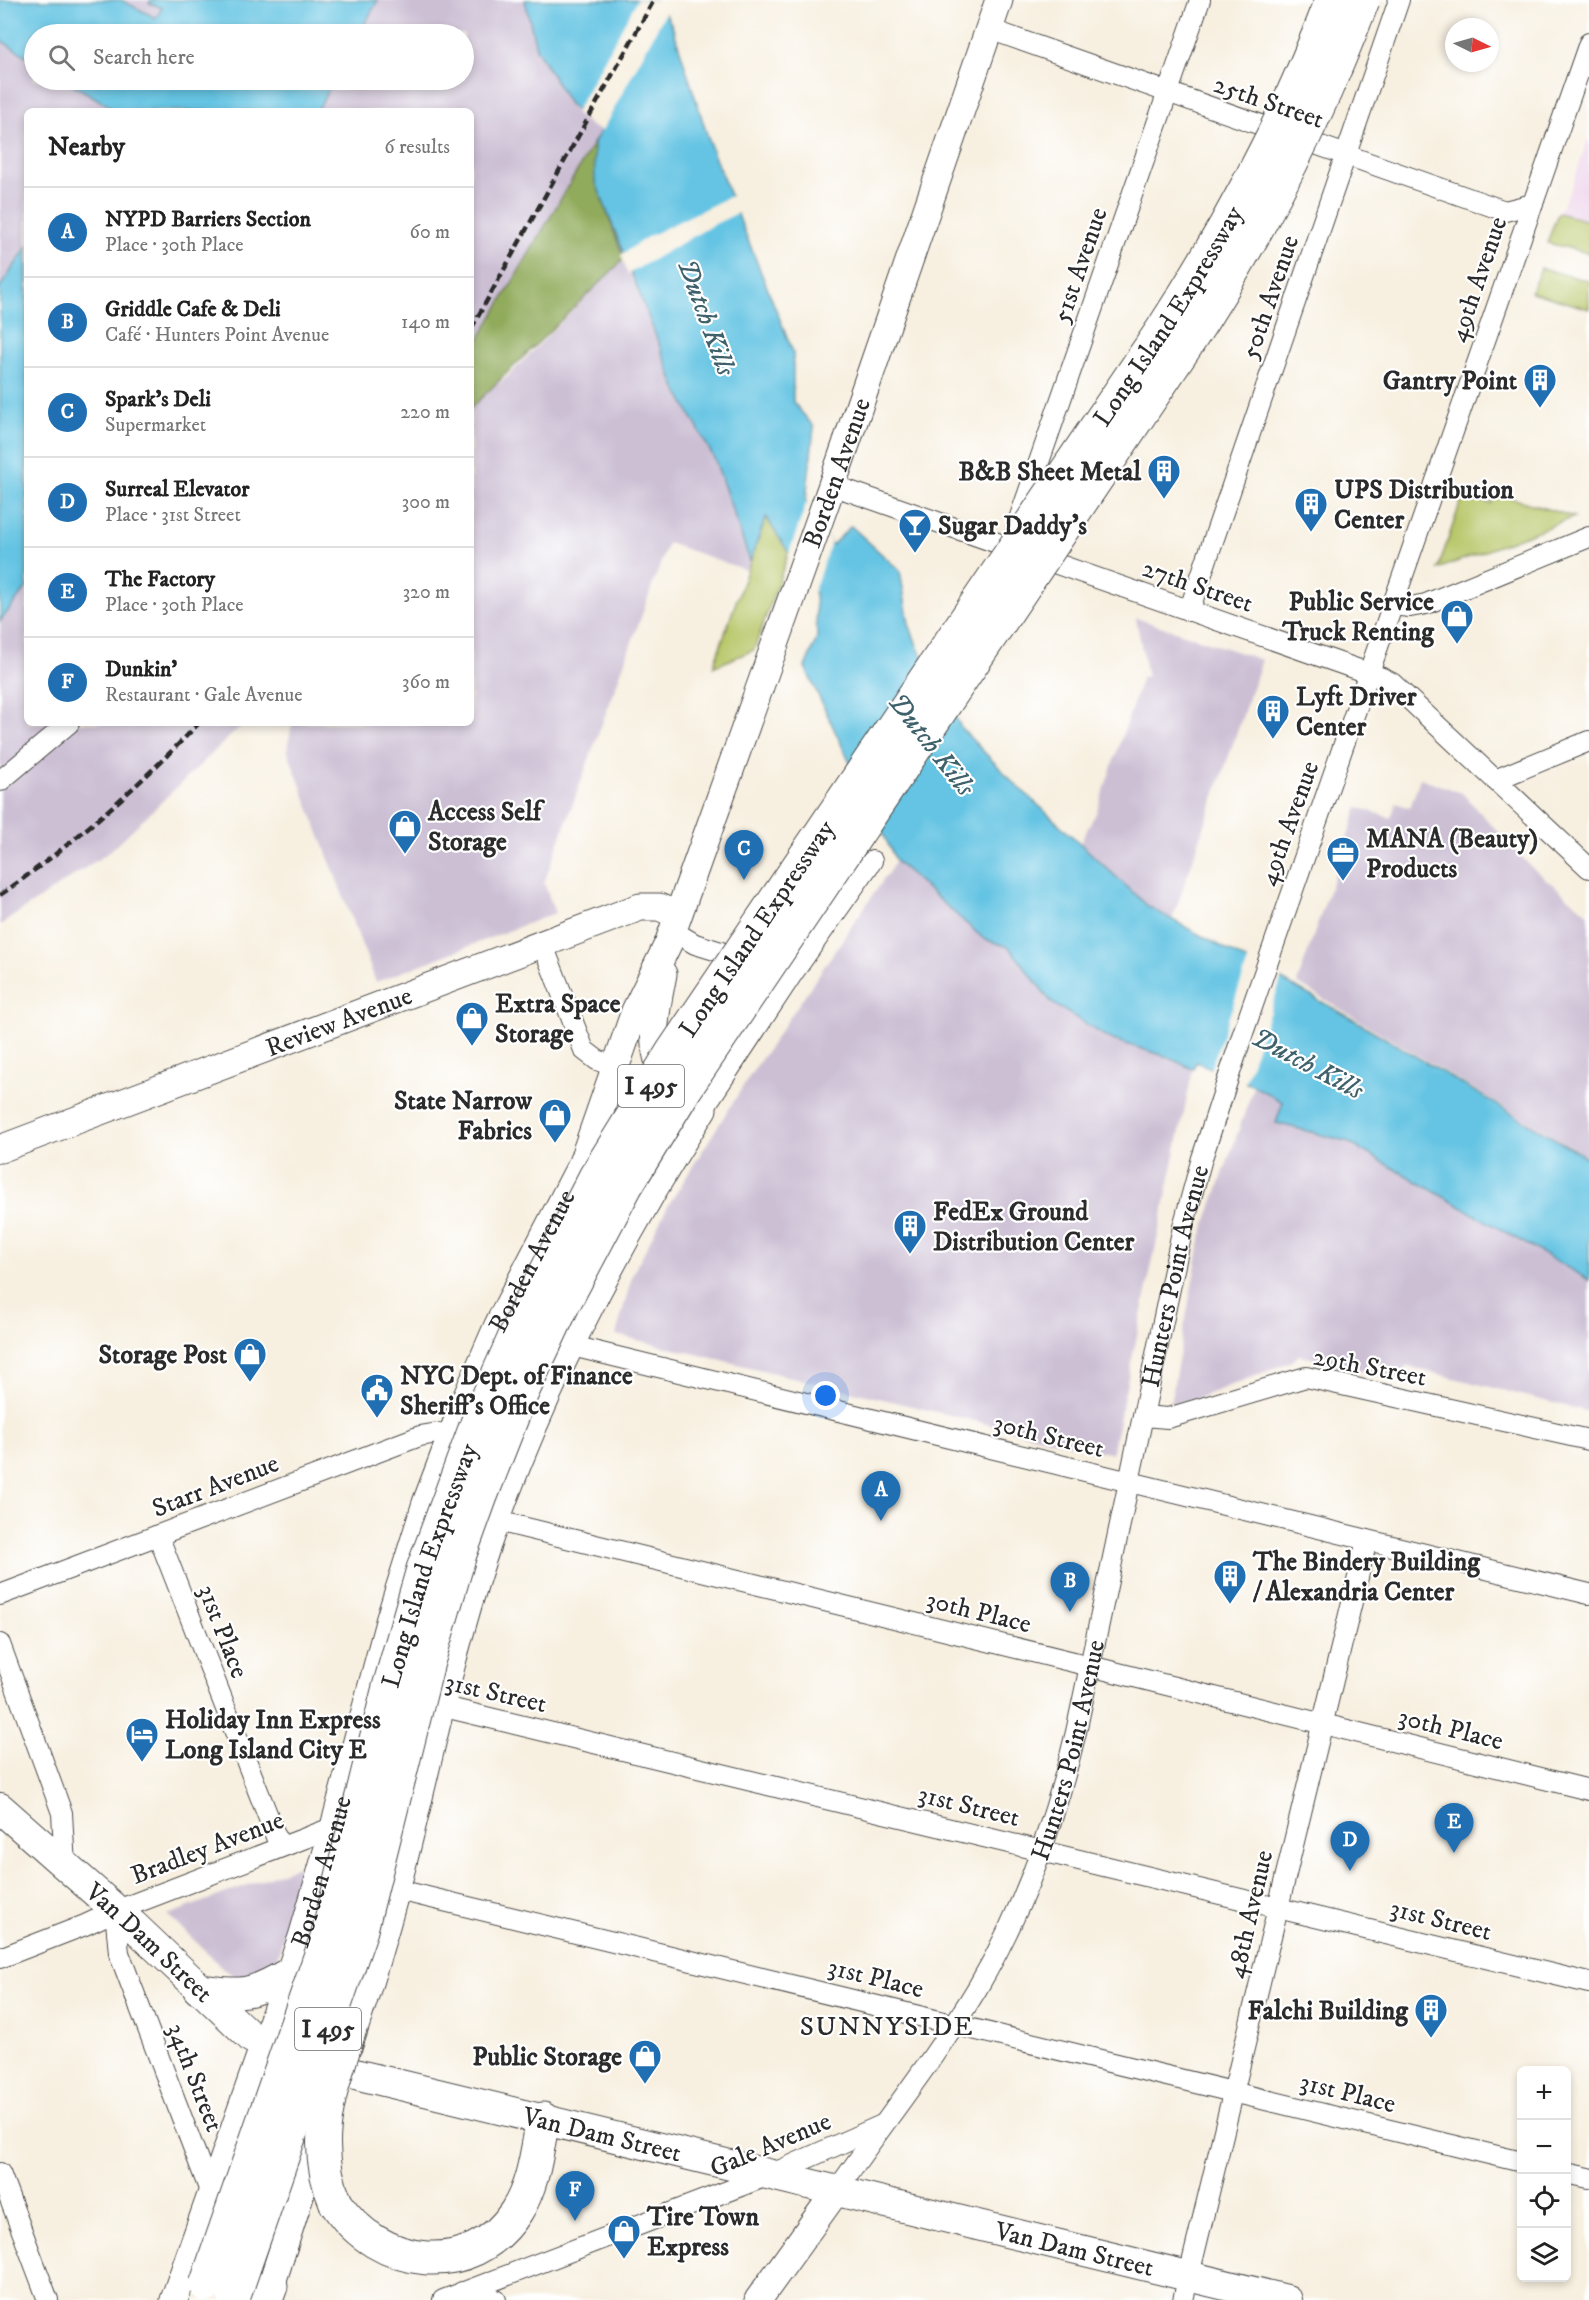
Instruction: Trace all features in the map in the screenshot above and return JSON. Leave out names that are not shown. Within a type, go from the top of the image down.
[{"type":"highway","name":"Long Island Expressway","points":[[218,2295],[327,1937],[389,1688],[423,1569],[476,1424],[528,1307],[595,1177],[673,1051],[1162,330],[1210,255],[1267,149],[1332,0]]},
{"type":"highway","name":"Long Island Expressway","points":[[218,2295],[361,1930],[403,1757],[438,1628],[481,1496],[534,1365],[595,1241],[686,1088],[1207,314],[1254,235],[1293,162],[1323,99],[1363,0]]},
{"type":"highway","points":[[403,1757],[382,1924],[322,2128],[323,2160],[336,2203],[346,2218],[361,2233],[393,2251],[427,2258],[464,2254],[492,2239],[516,2212],[530,2181],[543,2119]]},
{"type":"main road","name":"Borden Avenue","points":[[174,2300],[290,1972],[322,1871],[390,1618],[426,1503],[451,1435],[498,1324],[570,1187],[592,1139],[635,1011],[673,930],[819,522],[999,0]]},
{"type":"main road","name":"Review Avenue","points":[[0,1149],[645,905],[659,907],[673,930]]},
{"type":"main road","name":"Borden Avenue","points":[[673,930],[653,1039],[665,1076],[679,1093],[703,1109]]},
{"type":"main road","points":[[616,1067],[679,1093]]},
{"type":"main road","points":[[592,1139],[622,1098],[630,1091],[641,1089],[679,1093]]},
{"type":"main road","points":[[269,2295],[368,1988],[396,1889],[465,1617],[496,1522],[570,1346],[610,1264],[703,1109]]},
{"type":"main road","name":"Van Dam Street","points":[[0,1808],[133,1925],[252,2038],[264,2045],[341,2070],[837,2190],[1186,2288],[1287,2300]]},
{"type":"main road","points":[[198,1989],[244,1994],[270,1984],[290,1972]]},
{"type":"main road","name":"Hunters Point Avenue","points":[[758,2300],[837,2190]]},
{"type":"street","name":"51st Avenue","points":[[1009,548],[1200,0]]},
{"type":"street","name":"50th Avenue","points":[[1189,611],[1399,0]]},
{"type":"street","name":"25th Street","points":[[989,30],[1505,211],[1533,204]]},
{"type":"street","name":"49th Avenue","points":[[1222,1094],[1589,42]]},
{"type":"street","name":"27th Street","points":[[832,484],[1392,683],[1589,868]]},
{"type":"street","points":[[1392,605],[1410,607],[1426,604],[1589,537]]},
{"type":"street","points":[[0,781],[65,726]]},
{"type":"street","points":[[1495,780],[1589,741]]},
{"type":"street","points":[[703,1109],[793,973],[872,861]]},
{"type":"street","name":"Review Avenue","points":[[673,930],[701,946],[793,973]]},
{"type":"street","points":[[542,944],[584,1050],[597,1060],[616,1067]]},
{"type":"street","name":"Hunters Point Avenue","points":[[837,2190],[954,2025],[1001,1944],[1042,1850],[1065,1778],[1183,1227],[1222,1094]]},
{"type":"street","name":"30th Street","points":[[498,1324],[570,1346],[1589,1594]]},
{"type":"street","name":"29th Street","points":[[1143,1416],[1168,1418],[1306,1377],[1589,1440]]},
{"type":"street","name":"Starr Avenue","points":[[0,1595],[420,1436],[438,1433],[451,1435]]},
{"type":"street","name":"30th Place","points":[[426,1503],[1589,1790]]},
{"type":"street","name":"31st Place","points":[[158,1535],[280,1847]]},
{"type":"street","name":"48th Avenue","points":[[1186,2288],[1367,1540]]},
{"type":"street","points":[[0,1644],[62,1813],[65,1866]]},
{"type":"street","name":"31st Street","points":[[371,1689],[1589,1983]]},
{"type":"street","name":"Bradley Avenue","points":[[0,1958],[334,1827]]},
{"type":"street","name":"31st Place","points":[[322,1871],[1517,2161]]},
{"type":"street","name":"34th Street","points":[[115,1911],[119,1953],[212,2194]]},
{"type":"street","name":"Gale Avenue","points":[[443,2300],[772,2174],[882,2125]]},
{"type":"street","points":[[0,2172],[48,2300]]},
{"type":"street","points":[[1571,2174],[1589,2178]]},
{"type":"street","points":[[462,2292],[496,2300]]},
{"type":"shaded area","points":[[121,0],[151,0],[150,3],[162,8],[156,19]]},
{"type":"shaded area","points":[[377,0],[525,0],[601,130],[594,143],[595,180],[676,388],[715,460],[750,561],[746,570],[668,543],[544,883],[555,913],[376,982],[287,750],[291,726],[474,726],[474,108],[317,108],[327,90],[474,90],[474,24],[364,24]],"holes":[[[620,263],[500,384],[552,313]]]},
{"type":"shaded area","points":[[0,40],[24,55],[24,90],[81,90],[111,108],[24,108],[24,251],[0,287]]},
{"type":"shaded area","points":[[1589,136],[1589,221],[1558,213],[1572,186]]},
{"type":"shaded area","points":[[24,588],[24,726],[241,726],[109,852],[0,925],[0,616]]},
{"type":"shaded area","points":[[1136,618],[1262,660],[1172,920],[1149,907],[1080,843],[1096,813],[1142,677],[1147,677]]},
{"type":"shaded area","points":[[1420,778],[1462,793],[1531,867],[1589,914],[1589,1158],[1297,983],[1358,807],[1391,818],[1396,803],[1410,808]]},
{"type":"shaded area","points":[[896,861],[984,939],[1009,947],[1052,1003],[1193,1069],[1112,1454],[616,1335],[633,1273],[669,1204],[747,1080]]},
{"type":"shaded area","points":[[1254,1086],[1283,1102],[1276,1123],[1346,1141],[1589,1280],[1589,1412],[1406,1366],[1402,1380],[1299,1355],[1293,1361],[1193,1400],[1170,1404],[1201,1237]]},
{"type":"shaded area","points":[[306,1863],[276,1961],[248,1977],[237,1977],[226,1971],[168,1915]]},
{"type":"green space","points":[[594,142],[595,180],[624,259],[474,405],[474,348]]},
{"type":"green space","points":[[1558,213],[1589,221],[1589,253],[1547,243]]},
{"type":"green space","points":[[1541,268],[1589,281],[1589,309],[1531,292]]},
{"type":"green space","points":[[1495,493],[1574,517],[1438,569],[1463,495],[1491,504]]},
{"type":"green space","points":[[766,517],[789,552],[754,650],[713,667]]},
{"type":"water","points":[[0,0],[121,0],[156,18],[162,8],[149,3],[151,0],[378,0],[365,24],[24,24],[24,55],[0,40]]},
{"type":"water","name":"Dutch Kills","points":[[525,0],[657,0],[672,25],[713,153],[793,352],[793,402],[814,427],[806,501],[832,545],[851,526],[900,571],[909,624],[918,648],[962,729],[1012,781],[1149,907],[1351,1018],[1589,1159],[1589,1280],[1346,1141],[1276,1123],[1283,1102],[1254,1086],[1196,1062],[1193,1069],[1165,1056],[1110,1039],[1052,1003],[1009,947],[984,939],[896,861],[805,667],[817,638],[815,594],[766,517],[750,561],[715,460],[676,388],[595,180],[594,142],[601,130],[569,104],[536,48]]},
{"type":"water","points":[[82,90],[329,90],[319,108],[111,107]]},
{"type":"water","points":[[24,251],[24,591],[0,621],[0,287]]},
{"type":"pier","points":[[637,0],[661,0],[667,10],[602,131],[592,127],[575,113]]},
{"type":"pier","points":[[733,195],[740,212],[628,274],[621,255],[647,237]]},
{"type":"pier","points":[[807,501],[831,542],[812,596],[788,556]]},
{"type":"pier","points":[[1249,959],[1282,977],[1244,1085],[1210,1071]]},
{"type":"railway","points":[[474,324],[654,0]]},
{"type":"railway","points":[[0,895],[104,814],[196,726]]},
{"type":"place","name":"Gantry Point","points":[[1540,409]]},
{"type":"place","name":"B&B Sheet Metal","points":[[1164,500]]},
{"type":"place","name":"UPS Distribution Center","points":[[1311,533]]},
{"type":"place","name":"Sugar Daddy's","points":[[915,554]]},
{"type":"place","name":"Public Service Truck Renting","points":[[1457,645]]},
{"type":"place","name":"Lyft Driver Center","points":[[1273,740]]},
{"type":"place","name":"Access Self Storage","points":[[405,855]]},
{"type":"place","name":"Spark's Deli","points":[[744,880]]},
{"type":"place","name":"MANA (Beauty) Products","points":[[1343,882]]},
{"type":"place","name":"Extra Space Storage","points":[[472,1047]]},
{"type":"place","name":"State Narrow Fabrics","points":[[555,1144]]},
{"type":"place","name":"FedEx Ground Distribution Center","points":[[910,1255]]},
{"type":"place","name":"Storage Post","points":[[250,1383]]},
{"type":"place","name":"NYC Dept. of Finance Sheriff's Office","points":[[377,1419]]},
{"type":"place","name":"NYPD Barriers Section","points":[[881,1521]]},
{"type":"place","name":"The Bindery Building / Alexandria Center","points":[[1230,1605]]},
{"type":"place","name":"Griddle Cafe & Deli","points":[[1070,1612]]},
{"type":"place","name":"Holiday Inn Express Long Island City E","points":[[142,1763]]},
{"type":"place","name":"The Factory","points":[[1454,1853]]},
{"type":"place","name":"Surreal Elevator","points":[[1350,1871]]},
{"type":"place","name":"Falchi Building","points":[[1431,2039]]},
{"type":"place","name":"Public Storage","points":[[645,2085]]},
{"type":"place","name":"Dunkin'","points":[[575,2221]]},
{"type":"place","name":"Tire Town Express","points":[[624,2260]]},
{"type":"district","name":"SUNNYSIDE","points":[[887,2026]]}]
